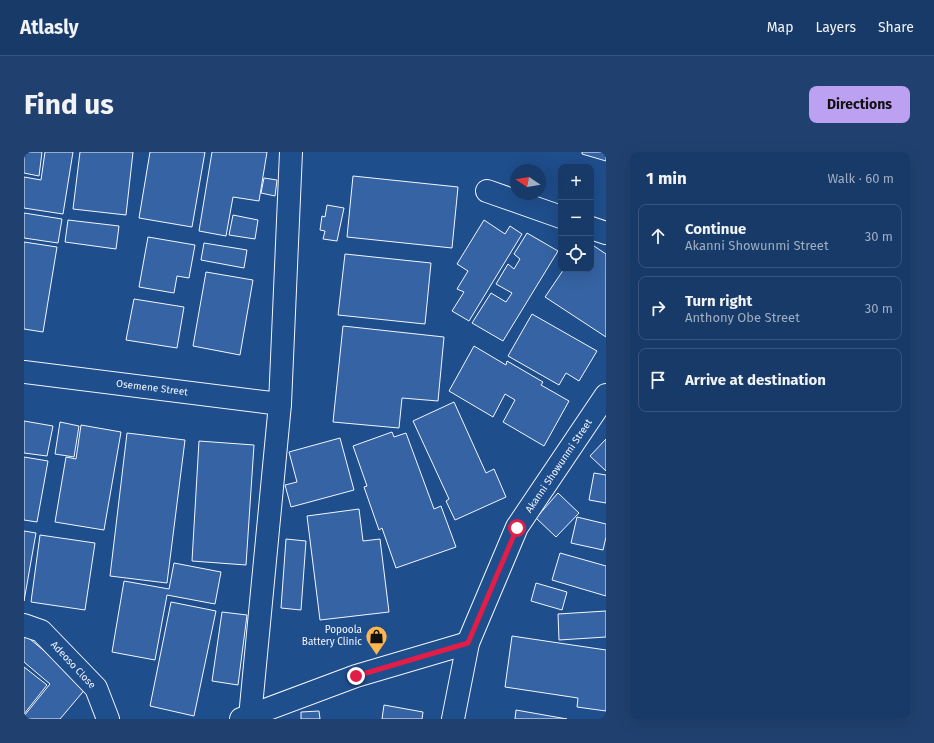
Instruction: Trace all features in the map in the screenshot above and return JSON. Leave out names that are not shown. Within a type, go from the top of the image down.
[{"type":"street","points":[[291,152],[280,404],[245,718],[356,676],[468,643]]},
{"type":"street","points":[[487,191],[558,216]]},
{"type":"street","points":[[594,229],[606,233]]},
{"type":"street","name":"Osemene Street","points":[[24,372],[280,404]]},
{"type":"street","name":"Akanni Showunmi Street","points":[[453,719],[468,643],[517,528],[606,395]]},
{"type":"street","name":"Adeoso Close","points":[[24,625],[41,631],[96,688],[108,719]]},
{"type":"building","points":[[24,152],[42,152],[39,176],[24,173]]},
{"type":"building","points":[[45,152],[73,152],[63,214],[24,208],[24,177],[41,180]]},
{"type":"building","points":[[80,152],[133,152],[126,215],[73,209]]},
{"type":"building","points":[[150,152],[205,152],[192,227],[139,218]]},
{"type":"building","points":[[212,152],[267,152],[259,201],[233,197],[226,236],[199,231]]},
{"type":"building","points":[[582,152],[606,152],[606,161],[582,154]]},
{"type":"building","points":[[353,176],[458,187],[452,248],[347,237]]},
{"type":"building","points":[[264,178],[277,180],[275,196],[261,193]]},
{"type":"building","points":[[327,205],[344,208],[337,241],[323,239],[325,231],[320,230],[322,216],[325,217]]},
{"type":"building","points":[[24,213],[62,219],[58,243],[24,238]]},
{"type":"building","points":[[233,215],[258,220],[255,239],[229,235]]},
{"type":"building","points":[[68,220],[119,226],[116,249],[65,242]]},
{"type":"building","points":[[484,220],[505,234],[510,226],[522,234],[469,321],[452,311],[464,292],[457,289],[468,271],[457,264]]},
{"type":"building","points":[[527,233],[558,251],[503,341],[472,323],[491,293],[506,302],[512,293],[496,284],[508,264],[514,269],[520,259],[514,254]]},
{"type":"building","points":[[148,237],[195,245],[189,278],[177,276],[174,293],[139,287]]},
{"type":"building","points":[[24,242],[57,247],[43,332],[24,329]]},
{"type":"building","points":[[204,243],[247,250],[244,268],[201,260]]},
{"type":"building","points":[[594,246],[606,254],[606,337],[545,297],[562,272],[594,272]]},
{"type":"building","points":[[345,254],[431,263],[425,324],[338,315]]},
{"type":"building","points":[[206,272],[253,280],[240,355],[193,346]]},
{"type":"building","points":[[134,299],[184,307],[177,348],[126,340]]},
{"type":"building","points":[[532,314],[597,351],[579,381],[566,373],[559,385],[508,356]]},
{"type":"building","points":[[343,326],[444,337],[438,401],[402,398],[399,428],[333,422]]},
{"type":"building","points":[[474,346],[506,365],[507,361],[543,382],[541,385],[569,401],[544,446],[503,422],[515,400],[505,394],[493,417],[449,391]]},
{"type":"building","points":[[454,402],[486,473],[494,469],[506,497],[455,520],[446,501],[449,499],[413,421]]},
{"type":"building","points":[[24,421],[53,426],[47,456],[24,453]]},
{"type":"building","points":[[60,422],[79,426],[74,457],[55,454]]},
{"type":"building","points":[[81,425],[121,432],[104,530],[55,522],[66,457],[76,459]]},
{"type":"building","points":[[392,432],[394,437],[406,433],[434,509],[441,506],[456,547],[396,568],[382,528],[379,530],[364,487],[367,486],[353,446]]},
{"type":"building","points":[[127,433],[185,440],[167,583],[110,576]]},
{"type":"building","points":[[340,438],[354,490],[291,507],[285,485],[297,482],[289,452]]},
{"type":"building","points":[[606,439],[606,471],[590,456]]},
{"type":"building","points":[[199,441],[254,445],[246,565],[192,561]]},
{"type":"building","points":[[24,457],[48,461],[37,522],[24,520]]},
{"type":"building","points":[[594,473],[606,475],[606,503],[589,500]]},
{"type":"building","points":[[558,493],[579,513],[556,537],[536,518]]},
{"type":"building","points":[[359,509],[363,541],[380,539],[389,612],[320,620],[307,516]]},
{"type":"building","points":[[577,517],[606,524],[606,537],[603,550],[571,543]]},
{"type":"building","points":[[24,531],[36,533],[24,601]]},
{"type":"building","points":[[40,535],[95,543],[85,610],[31,602]]},
{"type":"building","points":[[286,539],[306,541],[301,610],[281,608]]},
{"type":"building","points":[[560,553],[606,566],[606,596],[552,580]]},
{"type":"building","points":[[174,563],[221,572],[215,604],[167,595],[155,660],[112,652],[124,581],[169,589]]},
{"type":"building","points":[[536,583],[567,592],[562,610],[531,601]]},
{"type":"building","points":[[171,602],[216,611],[194,716],[150,706]]},
{"type":"building","points":[[606,611],[606,637],[559,640],[558,614]]},
{"type":"building","points":[[222,612],[247,615],[238,685],[212,681]]},
{"type":"building","points":[[24,634],[87,687],[60,719],[24,719],[24,716],[50,684],[24,662]]},
{"type":"building","points":[[512,636],[606,650],[606,711],[577,707],[578,698],[505,687]]},
{"type":"building","points":[[24,667],[47,685],[24,714]]},
{"type":"building","points":[[384,705],[423,712],[422,719],[382,719]]},
{"type":"building","points":[[516,710],[567,719],[515,719]]},
{"type":"building","points":[[319,711],[320,719],[301,719],[301,712]]},
{"type":"place","name":"Popoola Battery Clinic","points":[[377,656]]},
{"type":"route","points":[[356,676],[468,643],[517,528]]}]
